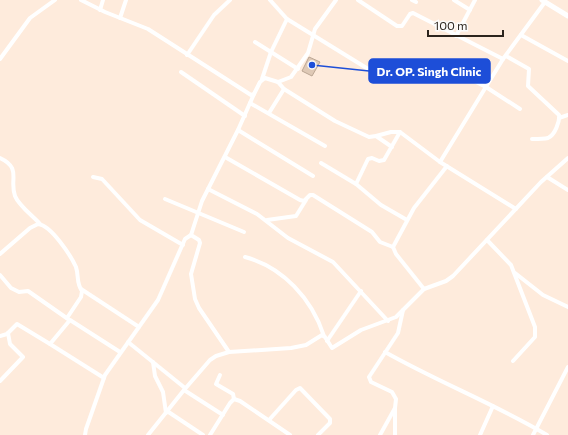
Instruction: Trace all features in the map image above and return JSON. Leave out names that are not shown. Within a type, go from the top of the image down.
[{"type":"street","points":[[0,59],[30,18],[55,0]]},
{"type":"street","points":[[81,0],[100,10],[148,29],[248,94],[254,94]]},
{"type":"street","points":[[100,10],[103,0]]},
{"type":"street","points":[[120,18],[126,0]]},
{"type":"street","points":[[187,55],[214,15],[230,0]]},
{"type":"street","points":[[270,0],[287,19],[373,72]]},
{"type":"street","points":[[278,82],[291,77],[298,68],[308,53],[312,35],[336,0]]},
{"type":"street","points":[[358,0],[397,26],[402,26],[410,14],[413,13],[456,36],[529,69],[528,86],[557,112],[559,118],[557,125],[549,137],[532,139]]},
{"type":"street","points":[[454,0],[470,10]]},
{"type":"street","points":[[456,36],[475,0]]},
{"type":"street","points":[[440,162],[504,57],[521,35],[543,1],[568,16]]},
{"type":"street","points":[[85,435],[104,378],[120,352],[161,295],[182,245],[191,234],[197,213],[208,189],[262,79],[271,52],[287,19]]},
{"type":"street","points":[[521,35],[568,61]]},
{"type":"street","points":[[255,42],[298,68]]},
{"type":"street","points":[[449,68],[486,87],[520,109]]},
{"type":"street","points":[[181,72],[245,116]]},
{"type":"street","points":[[262,79],[268,78],[278,82],[284,89],[335,121],[369,137],[391,132],[400,132],[440,162],[516,209]]},
{"type":"street","points":[[268,113],[284,89]]},
{"type":"street","points":[[250,102],[325,146]]},
{"type":"street","points":[[559,118],[568,115]]},
{"type":"street","points":[[238,130],[313,176]]},
{"type":"street","points":[[356,184],[368,159],[372,158],[379,161],[384,160],[400,132]]},
{"type":"street","points":[[376,136],[392,147]]},
{"type":"street","points":[[225,157],[293,196],[306,200]]},
{"type":"street","points":[[0,158],[8,163],[13,169],[14,192],[16,199],[40,224],[58,239],[75,266],[78,286],[139,327]]},
{"type":"street","points":[[245,257],[261,263],[292,284],[314,310],[324,336],[332,348],[358,332],[396,317],[424,289],[450,279],[547,177],[568,158]]},
{"type":"street","points":[[321,163],[356,184],[381,205],[407,220]]},
{"type":"street","points":[[393,247],[417,204],[447,166]]},
{"type":"street","points":[[93,177],[102,179],[140,220],[182,245]]},
{"type":"street","points":[[547,177],[568,190]]},
{"type":"street","points":[[208,189],[267,220],[288,238],[333,262],[388,320]]},
{"type":"street","points":[[267,220],[296,216],[310,195],[315,196],[372,232],[380,242],[393,247],[396,254],[424,289]]},
{"type":"street","points":[[165,199],[244,232]]},
{"type":"street","points":[[0,254],[30,228],[40,224]]},
{"type":"street","points":[[191,234],[199,240],[200,243],[191,274],[197,304],[229,352]]},
{"type":"street","points":[[487,240],[510,262],[536,330],[533,339],[513,361]]},
{"type":"street","points":[[514,273],[543,295],[568,308]]},
{"type":"street","points":[[0,275],[11,288],[19,292],[28,292],[120,352]]},
{"type":"street","points":[[50,344],[69,319],[81,297],[81,289]]},
{"type":"street","points":[[327,341],[361,291]]},
{"type":"street","points":[[395,435],[394,394],[371,382],[369,378],[400,328],[403,310]]},
{"type":"street","points":[[0,336],[8,333],[17,324],[104,378]]},
{"type":"street","points":[[0,381],[23,357],[22,354],[10,344],[8,333]]},
{"type":"street","points":[[148,435],[184,389],[210,360],[229,352],[284,350],[306,345],[320,336],[324,336]]},
{"type":"street","points":[[128,342],[184,389],[222,415]]},
{"type":"street","points":[[385,352],[547,435]]},
{"type":"street","points":[[153,362],[154,374],[163,392],[167,412],[195,433],[203,435]]},
{"type":"street","points":[[533,435],[568,367]]},
{"type":"street","points":[[220,374],[216,384],[233,394],[234,399]]},
{"type":"street","points":[[269,420],[296,390],[300,388],[330,419],[330,423],[318,435]]},
{"type":"street","points":[[210,435],[234,399]]},
{"type":"street","points":[[234,399],[240,401],[290,435]]},
{"type":"street","points":[[480,435],[493,406]]},
{"type":"street","points":[[380,435],[395,408]]},
{"type":"building","points":[[309,57],[320,62],[312,76],[302,71]]},
{"type":"place","name":"Dr. OP. Singh Clinic","points":[[312,65]]}]
